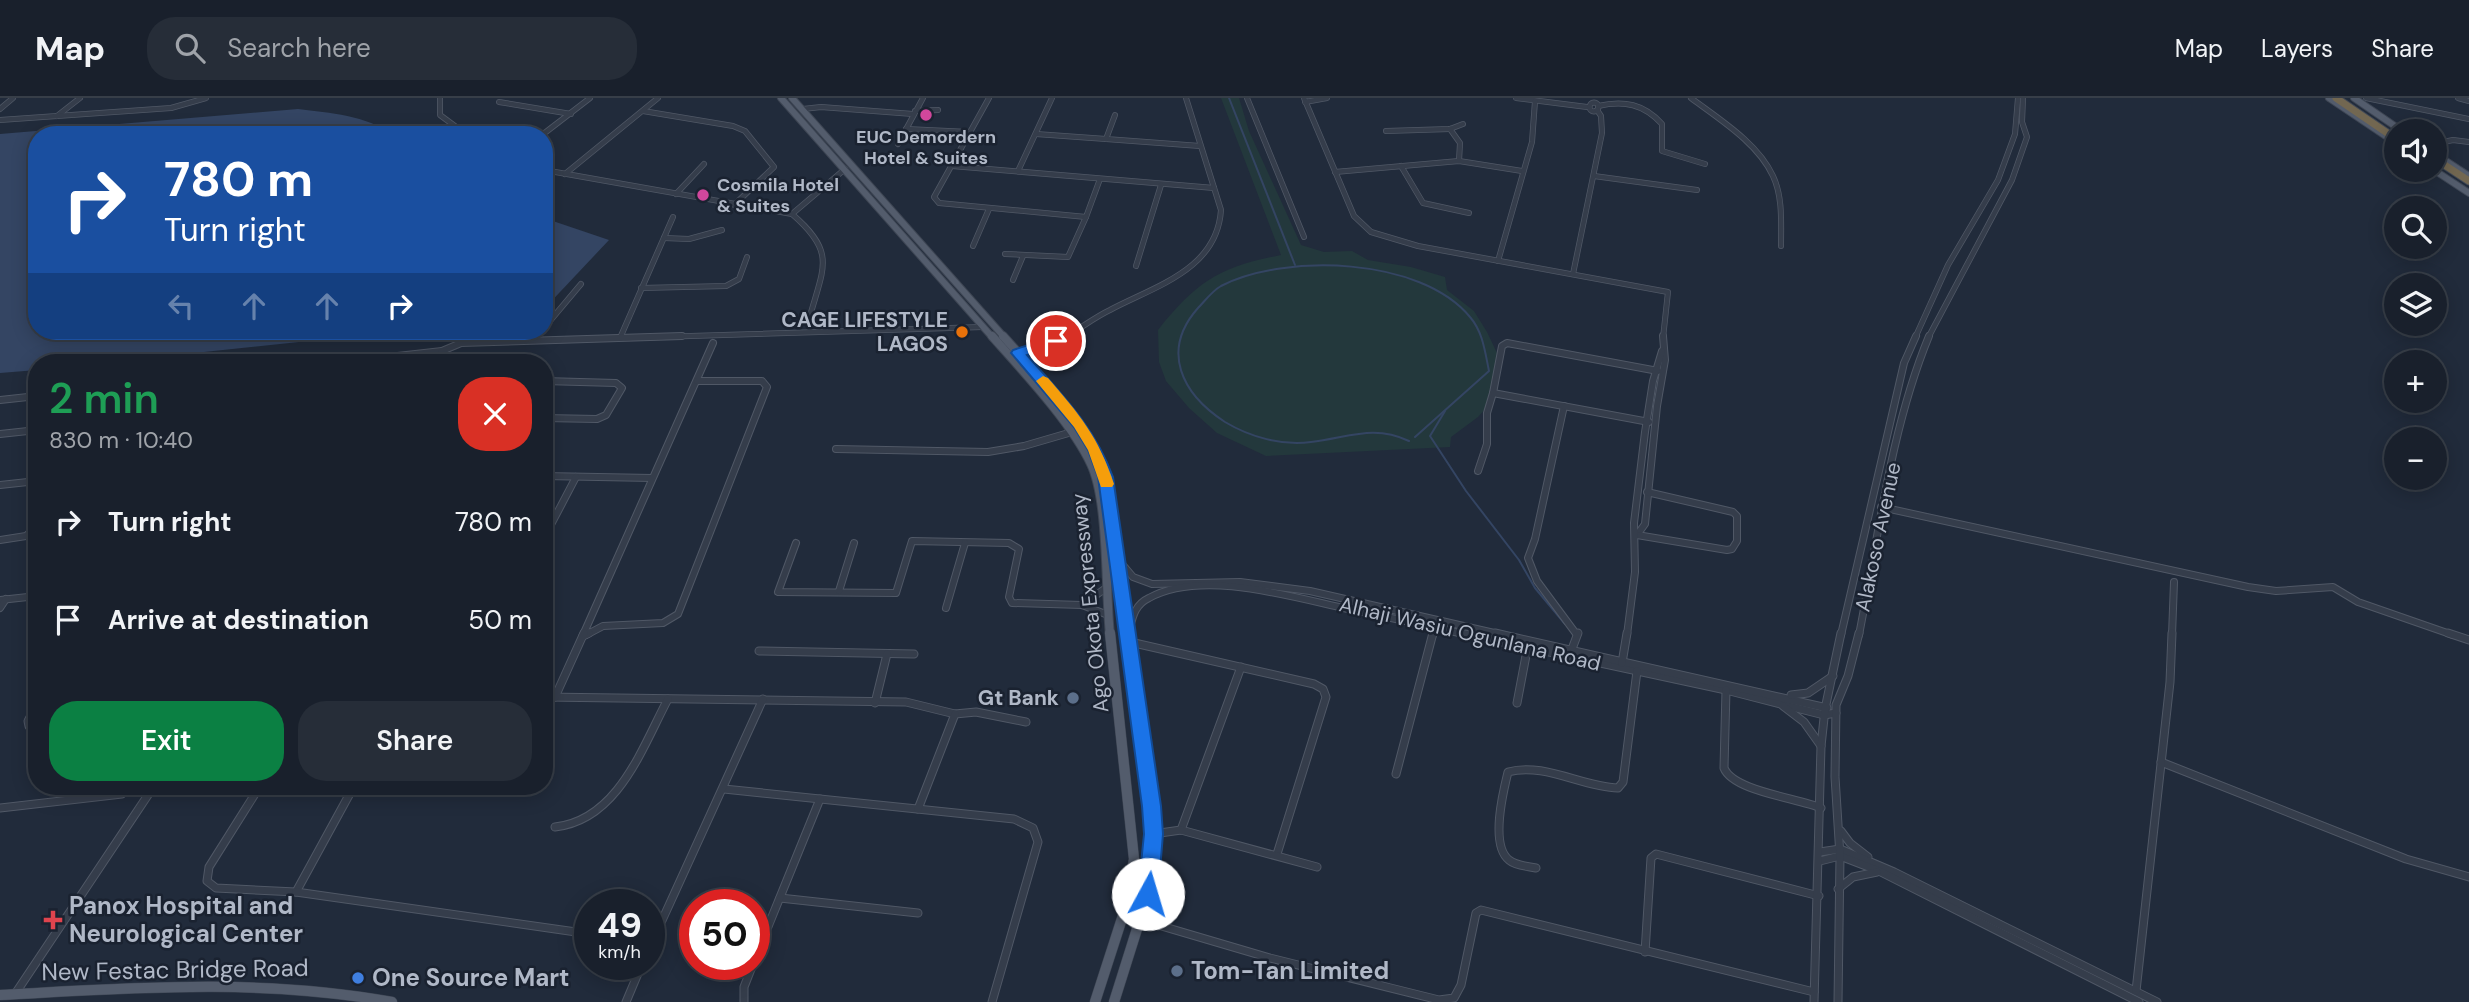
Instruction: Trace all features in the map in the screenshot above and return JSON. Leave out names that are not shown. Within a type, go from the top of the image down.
[{"type":"highway","points":[[2336,98],[2384,132]]},
{"type":"highway","points":[[2346,98],[2384,124]]},
{"type":"highway","points":[[2447,165],[2469,181]]},
{"type":"highway","points":[[2447,176],[2469,191]]},
{"type":"main road","name":"Ago Okota Expressway","points":[[782,98],[1072,432],[1091,464],[1100,495],[1108,615],[1134,859],[1126,906],[1095,1002]]},
{"type":"main road","name":"Ago Okota Expressway","points":[[793,98],[1080,424],[1095,450],[1105,477],[1130,639],[1153,834],[1149,884],[1141,920],[1114,1002]]},
{"type":"main road","points":[[2329,98],[2384,133]]},
{"type":"main road","points":[[2354,98],[2385,119]]},
{"type":"main road","points":[[2447,163],[2469,176]]},
{"type":"main road","name":"New Festac Bridge Road","points":[[0,995],[259,985],[305,987],[392,1002]]},
{"type":"street","points":[[0,109],[13,98]]},
{"type":"street","points":[[57,116],[80,98]]},
{"type":"street","points":[[440,98],[440,115],[455,126]]},
{"type":"street","points":[[553,127],[590,98]]},
{"type":"street","points":[[565,174],[658,98]]},
{"type":"street","points":[[898,144],[923,98]]},
{"type":"street","points":[[989,98],[934,197],[936,201],[946,205],[1086,217]]},
{"type":"street","points":[[1018,171],[1052,98]]},
{"type":"street","points":[[1018,353],[1069,335],[1104,312],[1178,276],[1200,259],[1222,222],[1222,210],[1186,98]]},
{"type":"street","points":[[1247,98],[1304,237]]},
{"type":"street","points":[[1327,98],[1305,100],[1357,220],[1371,232],[1396,241],[1668,292],[1662,351],[1665,360],[1647,422],[1634,523],[1637,535],[1622,664]]},
{"type":"street","points":[[1516,98],[1587,107],[1624,101],[1639,106],[1662,124],[1662,151],[1705,164]]},
{"type":"street","points":[[1573,274],[1602,133],[1601,116],[1590,98]]},
{"type":"street","points":[[1692,98],[1714,114],[1756,154],[1773,175],[1779,201],[1781,246]]},
{"type":"street","name":"Alakoso Avenue","points":[[1814,1002],[1819,896],[1821,746],[1825,712],[1859,548],[1897,387],[1912,343],[1933,303],[1948,265],[1998,180],[2015,134],[2018,98]]},
{"type":"street","name":"Alakoso Avenue","points":[[1838,1002],[1840,853],[1834,745],[1836,709],[1859,633],[1881,507],[1912,379],[1926,341],[2012,180],[2027,136],[2022,122],[2023,98]]},
{"type":"street","points":[[2366,98],[2469,119]]},
{"type":"street","points":[[2458,98],[2469,101]]},
{"type":"street","points":[[0,120],[171,108],[202,99]]},
{"type":"street","points":[[1498,261],[1532,142],[1535,101]]},
{"type":"street","points":[[499,102],[571,114]]},
{"type":"street","points":[[803,108],[914,113],[939,110]]},
{"type":"street","points":[[643,111],[733,126],[745,131],[774,167],[734,205]]},
{"type":"street","points":[[1106,139],[1115,115]]},
{"type":"street","points":[[1386,131],[1450,129],[1463,124]]},
{"type":"street","points":[[906,129],[969,132]]},
{"type":"street","points":[[1450,129],[1460,143],[1459,161]]},
{"type":"street","points":[[1036,134],[1200,146]]},
{"type":"street","points":[[2015,134],[2027,136]]},
{"type":"street","points":[[2447,141],[2469,142]]},
{"type":"street","points":[[1335,172],[1459,161],[1522,171]]},
{"type":"street","points":[[676,194],[704,164]]},
{"type":"street","points":[[952,166],[1214,188]]},
{"type":"street","points":[[1401,166],[1423,203],[1469,213]]},
{"type":"street","points":[[792,215],[838,172],[845,169]]},
{"type":"street","points":[[553,172],[792,215],[809,228],[823,249],[824,272],[810,316]]},
{"type":"street","points":[[1594,176],[1697,190]]},
{"type":"street","points":[[1005,254],[1068,257],[1100,179]]},
{"type":"street","points":[[1136,266],[1161,185]]},
{"type":"street","points":[[973,246],[989,209]]},
{"type":"street","points":[[620,338],[673,217]]},
{"type":"street","points":[[664,238],[689,239],[722,230]]},
{"type":"street","points":[[1969,230],[1982,234]]},
{"type":"street","points":[[1013,280],[1023,256]]},
{"type":"street","points":[[641,288],[726,286],[739,279],[747,257]]},
{"type":"street","points":[[553,317],[581,284]]},
{"type":"street","points":[[1933,303],[1944,306]]},
{"type":"street","points":[[553,340],[983,327]]},
{"type":"street","points":[[415,354],[442,351],[461,343],[533,340]]},
{"type":"street","points":[[713,343],[555,697],[918,703],[956,714],[976,712],[1026,722]]},
{"type":"street","points":[[1478,471],[1488,444],[1486,413],[1493,393],[1502,346],[1507,343],[1660,371]]},
{"type":"street","points":[[1637,535],[1645,524],[1660,371]]},
{"type":"street","points":[[553,381],[617,383],[622,388],[606,415],[597,419],[553,418]]},
{"type":"street","points":[[583,636],[603,626],[663,623],[678,614],[767,387],[767,383],[762,382],[697,381]]},
{"type":"street","points":[[1493,393],[1655,423]]},
{"type":"street","points":[[0,400],[28,397]]},
{"type":"street","points":[[1564,406],[1535,539],[1528,558],[1537,582],[1578,633],[1572,649]]},
{"type":"street","points":[[0,434],[28,431]]},
{"type":"street","points":[[836,449],[988,452],[1024,446],[1072,432]]},
{"type":"street","points":[[553,476],[652,478]]},
{"type":"street","points":[[553,521],[576,477]]},
{"type":"street","points":[[0,485],[28,482]]},
{"type":"street","points":[[1637,535],[1727,550],[1732,549],[1737,541],[1736,513],[1639,491]]},
{"type":"street","points":[[1881,507],[2248,587],[2276,591],[2333,587],[2358,602],[2469,640]]},
{"type":"street","points":[[0,540],[28,534]]},
{"type":"street","points":[[796,543],[778,592],[896,593],[912,541],[1009,544],[1019,550],[1009,597],[1012,603],[1083,606],[1108,615]]},
{"type":"street","points":[[839,592],[854,543]]},
{"type":"street","points":[[946,608],[965,543]]},
{"type":"street","name":"Alhaji Wasiu Ogunlana Road","points":[[1116,557],[1128,573],[1147,583],[1240,582],[1286,587],[1774,698],[1825,712],[1836,709]]},
{"type":"street","points":[[2136,991],[2172,648],[2174,582]]},
{"type":"street","points":[[1083,606],[1106,588]]},
{"type":"street","name":"Alhaji Wasiu Ogunlana Road","points":[[1130,639],[1133,612],[1151,596],[1167,590],[1211,588],[1286,593],[1435,627],[1572,649],[1637,671],[1774,698]]},
{"type":"street","points":[[0,608],[3,600],[28,597]]},
{"type":"street","points":[[592,616],[603,626]]},
{"type":"street","points":[[1396,774],[1435,627]]},
{"type":"street","points":[[1130,639],[1314,684],[1322,690],[1326,697],[1277,854]]},
{"type":"street","points":[[1517,703],[1529,644]]},
{"type":"street","points":[[759,650],[914,654]]},
{"type":"street","points":[[876,703],[887,654]]},
{"type":"street","points":[[1181,830],[1241,667]]},
{"type":"street","points":[[1536,868],[1515,864],[1505,856],[1502,847],[1500,822],[1508,772],[1511,769],[1529,770],[1618,788],[1623,782],[1637,671]]},
{"type":"street","points":[[1774,698],[1808,693],[1833,676]]},
{"type":"street","points":[[1726,690],[1724,768],[1729,777],[1739,783],[1802,799],[1821,808]]},
{"type":"street","points":[[1774,698],[1798,716],[1821,746]]},
{"type":"street","points":[[555,827],[579,823],[598,811],[616,790],[668,699]]},
{"type":"street","points":[[665,913],[763,699]]},
{"type":"street","points":[[918,809],[956,714]]},
{"type":"street","points":[[2161,762],[2367,844],[2469,877]]},
{"type":"street","points":[[724,789],[1014,819],[1033,828],[1038,842],[992,1002]]},
{"type":"street","points":[[0,808],[113,795]]},
{"type":"street","points":[[15,994],[148,795]]},
{"type":"street","points":[[254,795],[209,867],[207,881],[216,888],[296,892],[574,932]]},
{"type":"street","points":[[296,892],[349,795]]},
{"type":"street","points":[[770,923],[820,799]]},
{"type":"street","points":[[1836,807],[1842,834],[1858,851],[1882,869],[2139,1002]]},
{"type":"street","points":[[1153,834],[1181,830],[1317,867]]},
{"type":"street","points":[[1820,856],[1840,853],[1882,869],[2157,1002]]},
{"type":"street","points":[[1646,953],[1651,858],[1656,854],[1819,896]]},
{"type":"street","points":[[1838,889],[1853,877],[1882,869]]},
{"type":"street","points":[[780,898],[918,913]]},
{"type":"street","points":[[1141,920],[1270,958],[1451,1001],[1461,985],[1476,913],[1481,910],[1646,953],[1814,992]]},
{"type":"street","points":[[626,1002],[635,980]]},
{"type":"street","points":[[744,1002],[747,980]]},
{"type":"green space","points":[[1221,98],[1239,98],[1249,131],[1301,245],[1324,252],[1352,251],[1368,260],[1411,267],[1445,277],[1447,290],[1474,311],[1497,353],[1497,396],[1478,417],[1451,437],[1450,447],[1266,456],[1217,433],[1189,408],[1166,381],[1159,362],[1158,330],[1172,313],[1198,288],[1226,271],[1281,255]]},
{"type":"water","points":[[298,109],[360,119],[378,126],[95,126]]},
{"type":"water","points":[[28,132],[28,340],[318,340],[185,354],[28,354],[28,371],[0,373],[0,134]]},
{"type":"water","points":[[553,221],[609,240],[553,299]]},
{"type":"waterway","points":[[1229,98],[1295,265]]},
{"type":"waterway","points":[[1409,441],[1384,433],[1372,433],[1289,443],[1256,436],[1225,422],[1197,398],[1181,371],[1180,340],[1186,324],[1221,286],[1248,275],[1280,268],[1315,265],[1351,267],[1387,272],[1419,282],[1448,297],[1470,317],[1481,336],[1489,371],[1415,437]]},
{"type":"waterway","points":[[1445,411],[1430,436],[1466,491],[1519,560],[1535,588],[1565,624]]},
{"type":"slow traffic","points":[[1043,381],[1080,424],[1095,450],[1106,484]]},
{"type":"place","name":"EUC Demordern Hotel & Suites","points":[[926,115]]},
{"type":"place","name":"Cosmila Hotel & Suites","points":[[703,195]]},
{"type":"place","name":"CAGE LIFESTYLE LAGOS","points":[[962,332]]},
{"type":"place","name":"Gt Bank","points":[[1073,698]]},
{"type":"place","name":"Panox Hospital and Neurological Center","points":[[53,920]]},
{"type":"place","name":"Tom-Tan Limited","points":[[1177,971]]},
{"type":"place","name":"One Source Mart","points":[[358,978]]},
{"type":"route","points":[[1056,341],[1018,353],[1080,424],[1095,450],[1105,477],[1121,597],[1130,637],[1152,806],[1153,834],[1148,894]]}]
